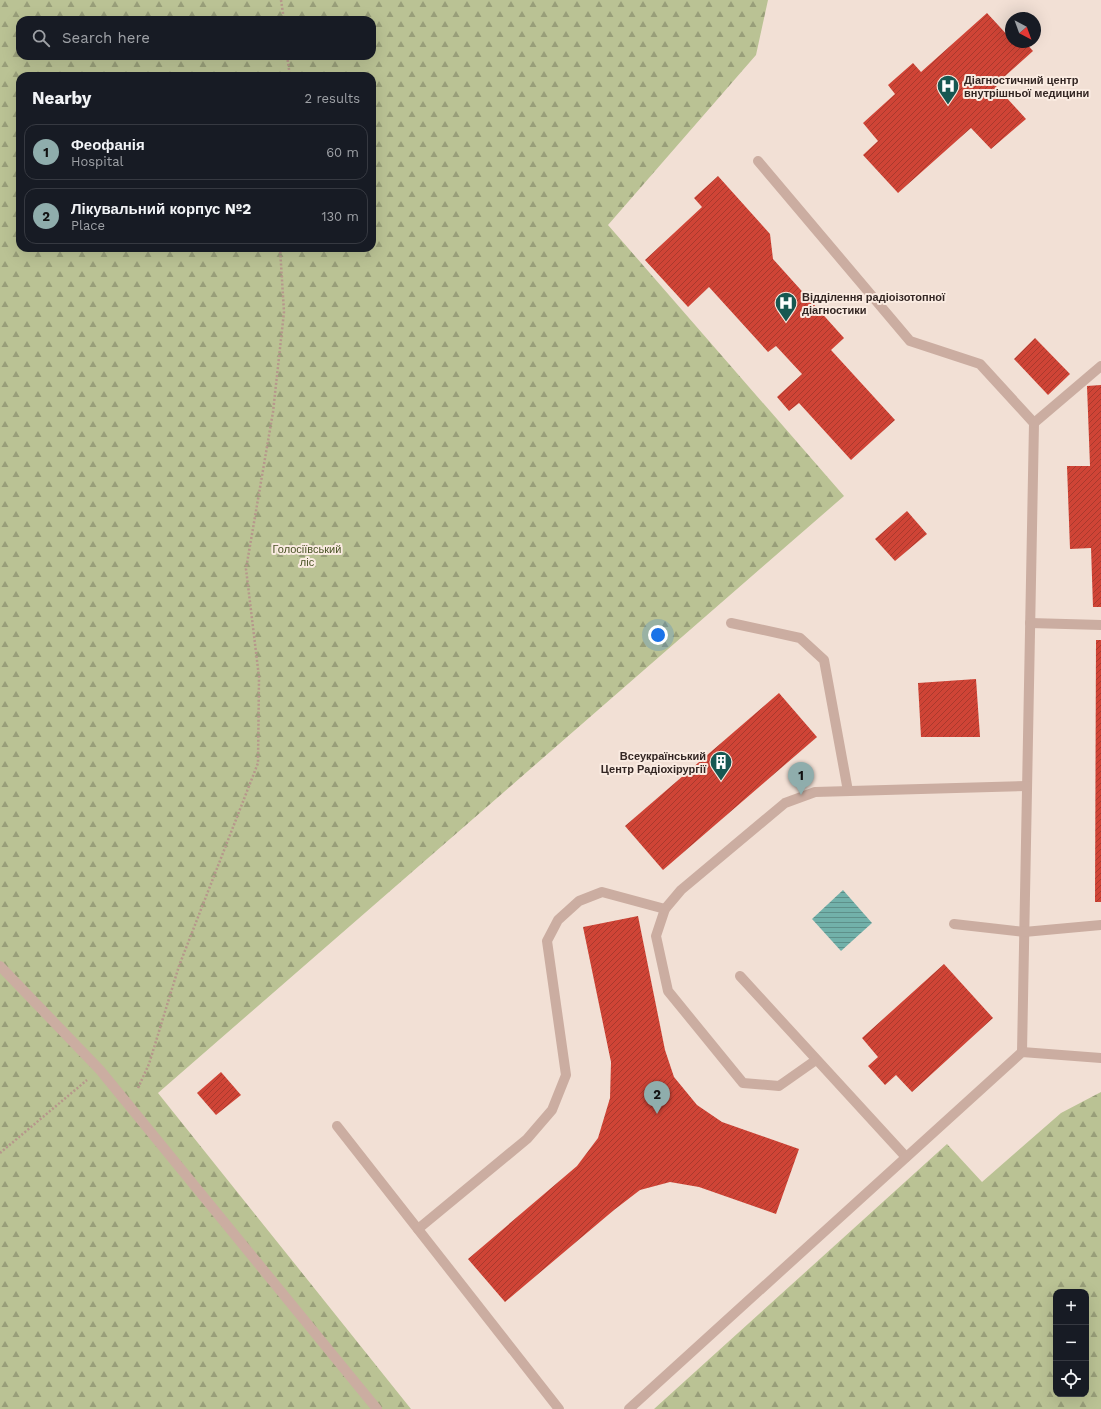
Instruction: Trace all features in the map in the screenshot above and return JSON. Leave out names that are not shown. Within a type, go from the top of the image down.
[{"type":"lane","points":[[629,1409],[1022,1052],[1034,423],[980,364],[910,341],[758,162]]},
{"type":"lane","points":[[1034,423],[1101,366]]},
{"type":"lane","points":[[1030,623],[1101,625]]},
{"type":"lane","points":[[730,624],[800,638],[824,660],[848,791]]},
{"type":"lane","points":[[816,1060],[779,1086],[742,1083],[668,991],[656,936],[665,909],[681,890],[785,803],[815,792],[1027,786]]},
{"type":"lane","points":[[418,1229],[527,1139],[552,1110],[566,1075],[547,942],[558,920],[580,900],[602,892],[665,909]]},
{"type":"lane","points":[[954,924],[1024,932],[1101,925]]},
{"type":"lane","points":[[0,966],[100,1070],[129,1104],[377,1409]]},
{"type":"lane","points":[[740,976],[906,1158]]},
{"type":"lane","points":[[1022,1052],[1101,1058]]},
{"type":"lane","points":[[337,1126],[559,1409]]},
{"type":"path","points":[[281,0],[283,16]]},
{"type":"path","points":[[288,60],[289,72]]},
{"type":"path","points":[[129,1104],[149,1064],[179,966],[258,763],[259,677],[246,569],[273,412],[284,312],[280,252]]},
{"type":"path","points":[[0,1153],[100,1070]]},
{"type":"green space","name":"Голосіївський ліс","points":[[0,0],[768,0],[756,55],[608,225],[844,496],[158,1093],[411,1409],[0,1409]]},
{"type":"green space","points":[[1101,1092],[1101,1409],[654,1409],[947,1144],[982,1182],[1061,1113]]},
{"type":"water","points":[[843,890],[872,923],[841,951],[812,919]]},
{"type":"building","name":"Діагностичний центр внутрішньої медицини","points":[[987,13],[1005,33],[1005,48],[1030,48],[1033,51],[995,85],[1026,119],[991,149],[971,128],[898,193],[863,155],[878,141],[863,123],[895,94],[888,85],[913,63],[921,72]]},
{"type":"building","name":"Відділення радіоізотопної діагностики","points":[[718,176],[770,234],[773,259],[844,338],[831,350],[895,420],[851,460],[799,403],[789,411],[777,397],[802,374],[776,346],[768,352],[709,287],[688,307],[645,260],[702,207],[694,198]]},
{"type":"building","points":[[1035,338],[1070,374],[1048,395],[1014,359]]},
{"type":"building","points":[[1101,385],[1101,607],[1093,607],[1091,548],[1070,549],[1067,466],[1090,466],[1087,386]]},
{"type":"building","points":[[907,511],[927,534],[895,561],[875,539]]},
{"type":"building","points":[[1096,640],[1101,640],[1101,902],[1095,902]]},
{"type":"building","points":[[976,679],[980,737],[921,737],[918,683]]},
{"type":"building","name":"Всеукраїнський Центр Радіохірургії","points":[[779,693],[817,737],[663,870],[625,826]]},
{"type":"building","points":[[638,916],[665,1050],[674,1077],[697,1105],[722,1122],[799,1149],[776,1214],[699,1187],[670,1182],[640,1190],[614,1210],[505,1302],[468,1259],[577,1166],[598,1138],[610,1098],[611,1062],[583,927]]},
{"type":"building","points":[[944,964],[993,1018],[912,1092],[896,1075],[885,1085],[868,1066],[878,1057],[862,1038]]},
{"type":"building","points":[[221,1072],[241,1095],[216,1115],[197,1093]]},
{"type":"place","name":"Діагностичний центр внутрішньої медицини","points":[[948,106]]},
{"type":"place","name":"Відділення радіоізотопної діагностики","points":[[786,322]]},
{"type":"place","name":"Всеукраїнський Центр Радіохірургії","points":[[721,782]]},
{"type":"place","name":"Феофанія","points":[[801,795]]},
{"type":"place","name":"Лікувальний корпус №2","points":[[657,1114]]}]
